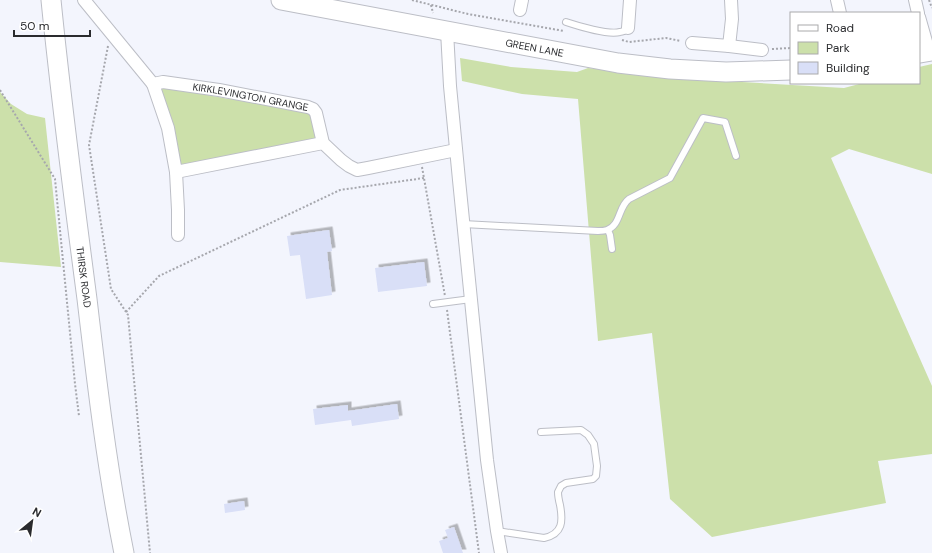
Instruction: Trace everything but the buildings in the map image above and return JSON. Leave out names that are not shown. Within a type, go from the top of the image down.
[{"type":"main road","name":"THIRSK ROAD","points":[[51,0],[62,110],[102,419],[124,553]]},
{"type":"main road","name":"GREEN LANE","points":[[281,0],[339,8],[447,31],[632,65],[726,72],[790,70]]},
{"type":"street","points":[[84,0],[153,84],[168,128],[176,172],[178,235]]},
{"type":"street","points":[[628,28],[630,0]]},
{"type":"street","points":[[729,46],[732,19],[731,0]]},
{"type":"street","points":[[837,0],[840,12]]},
{"type":"street","points":[[915,0],[918,12]]},
{"type":"street","points":[[920,21],[927,52]]},
{"type":"street","points":[[447,31],[450,86],[487,460],[501,553]]},
{"type":"street","points":[[692,43],[762,50]]},
{"type":"street","name":"KIRKLEVINGTON GRANGE","points":[[153,84],[163,82],[219,90],[308,107],[313,109],[316,113],[323,143]]},
{"type":"street","points":[[176,172],[323,143],[341,160],[357,170],[456,150]]},
{"type":"lane","points":[[566,22],[589,29],[614,33],[621,32],[628,28]]},
{"type":"lane","points":[[463,224],[598,231],[608,230],[619,219],[626,201],[670,178],[703,118],[725,122],[736,156]]},
{"type":"lane","points":[[608,230],[612,249]]},
{"type":"lane","points":[[433,304],[471,299]]},
{"type":"lane","points":[[497,531],[544,538],[552,536],[558,532],[560,528],[561,513],[558,492],[560,486],[566,483],[593,479],[596,476],[597,466],[594,444],[588,434],[581,430],[541,432]]},
{"type":"path","points":[[412,0],[468,14],[570,32]]},
{"type":"path","points":[[930,0],[932,8]]},
{"type":"path","points":[[111,33],[89,145],[111,290],[128,315],[150,553]]},
{"type":"path","points":[[622,40],[629,42],[666,38],[692,43]]},
{"type":"path","points":[[762,50],[790,48]]},
{"type":"path","points":[[0,90],[55,179],[79,416]]},
{"type":"path","points":[[420,158],[446,302],[479,553]]},
{"type":"path","points":[[126,312],[159,276],[340,190],[424,178]]},
{"type":"green space","points":[[460,58],[511,67],[577,72],[588,68],[725,81],[844,88],[859,84],[920,84],[920,67],[932,64],[932,174],[849,149],[831,158],[932,386],[932,454],[878,461],[886,503],[712,537],[670,499],[652,333],[598,341],[578,99],[522,94],[462,81]]},
{"type":"green space","points":[[164,86],[199,90],[202,94],[229,99],[232,97],[263,102],[264,105],[286,109],[290,107],[311,113],[316,137],[314,140],[181,165],[179,163],[160,91]]},
{"type":"green space","points":[[0,92],[11,104],[27,114],[45,118],[61,267],[0,262]]}]
